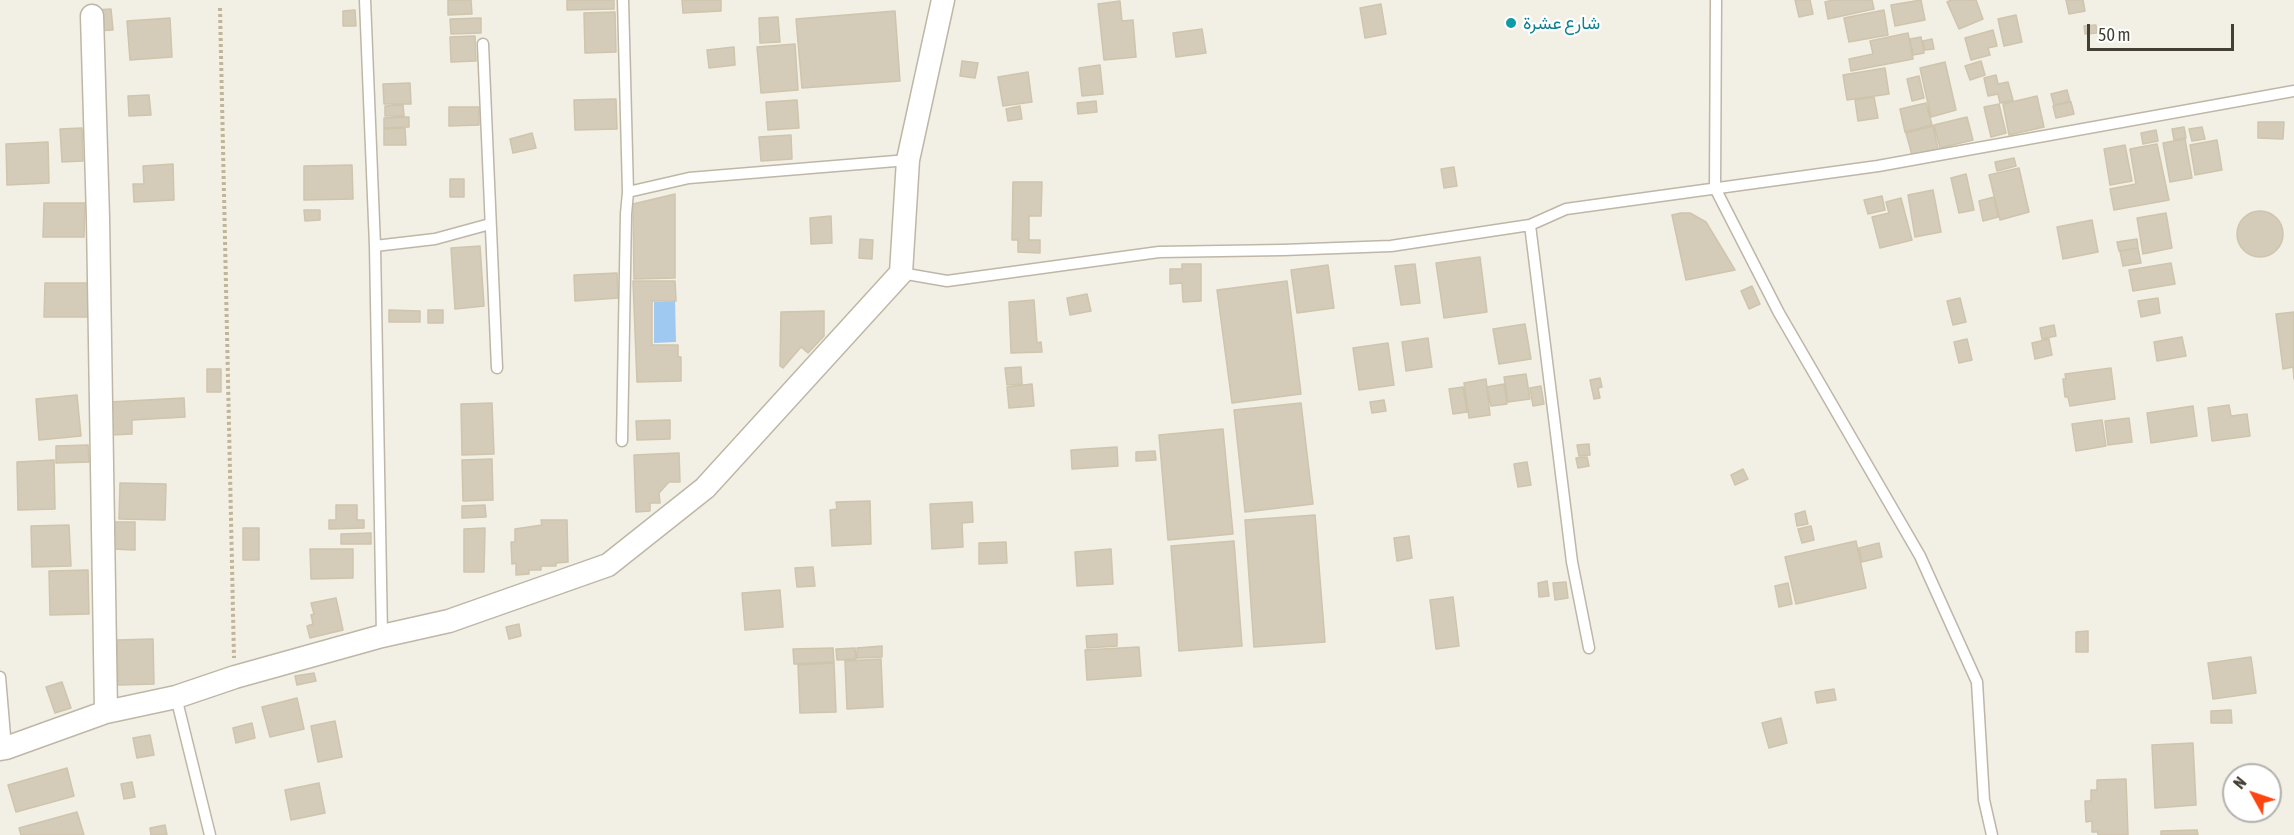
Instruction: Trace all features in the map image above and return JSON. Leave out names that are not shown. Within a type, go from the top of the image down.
[{"type":"street","points":[[3,748],[106,712],[176,697],[235,676],[382,636],[449,621],[608,565],[705,488],[902,273],[908,160],[943,0]]},
{"type":"street","points":[[92,16],[98,219],[106,712]]},
{"type":"lane","points":[[365,0],[375,246],[382,636]]},
{"type":"lane","points":[[622,441],[628,192],[623,0]]},
{"type":"lane","points":[[1716,0],[1715,188],[1779,313],[1920,556],[1977,682],[1984,800],[1992,835]]},
{"type":"lane","points":[[483,44],[497,368]]},
{"type":"lane","points":[[902,273],[946,281],[1159,252],[1391,246],[1530,225],[1566,209],[1878,166],[2294,91]]},
{"type":"lane","points":[[628,192],[689,178],[908,160]]},
{"type":"lane","points":[[375,246],[435,239],[490,224]]},
{"type":"lane","points":[[1530,225],[1572,562],[1588,648]]},
{"type":"lane","points":[[0,676],[3,748]]},
{"type":"lane","points":[[176,697],[210,835]]},
{"type":"path","points":[[220,8],[235,676]]},
{"type":"water","points":[[675,301],[676,342],[654,343],[654,302]]},
{"type":"building","points":[[448,0],[471,0],[472,14],[448,15]]},
{"type":"building","points":[[567,0],[614,0],[614,9],[567,10]]},
{"type":"building","points":[[682,0],[721,0],[721,11],[683,13]]},
{"type":"building","points":[[1795,0],[1810,0],[1813,14],[1799,17]]},
{"type":"building","points":[[1872,0],[1874,9],[1828,19],[1825,2]]},
{"type":"building","points":[[1921,0],[1925,20],[1895,26],[1891,5]]},
{"type":"building","points":[[1976,0],[1983,19],[1959,29],[1947,2]]},
{"type":"building","points":[[2066,0],[2083,0],[2085,11],[2069,14]]},
{"type":"building","points":[[1120,1],[1122,21],[1133,20],[1136,57],[1104,60],[1098,4]]},
{"type":"building","points":[[1381,4],[1386,34],[1365,38],[1360,8]]},
{"type":"building","points":[[111,9],[113,30],[96,31],[95,10]]},
{"type":"building","points":[[355,10],[356,26],[343,26],[343,11]]},
{"type":"building","points":[[1884,10],[1888,35],[1849,42],[1844,18]]},
{"type":"building","points":[[895,11],[900,81],[802,88],[796,19]]},
{"type":"building","points":[[615,12],[616,52],[585,53],[584,13]]},
{"type":"building","points":[[2016,15],[2022,42],[2004,46],[1998,19]]},
{"type":"building","points":[[778,17],[780,42],[760,43],[759,18]]},
{"type":"building","points":[[170,18],[172,57],[130,60],[127,21]]},
{"type":"building","points":[[481,18],[481,33],[451,34],[450,19]]},
{"type":"building","points":[[2096,25],[2097,33],[2085,34],[2084,26]]},
{"type":"building","points":[[1202,29],[1206,53],[1176,57],[1173,33]]},
{"type":"building","points":[[1993,30],[1997,46],[1988,48],[1990,55],[1971,60],[1965,38]]},
{"type":"building","points":[[1908,33],[1913,59],[1851,71],[1849,59],[1873,54],[1870,41]]},
{"type":"building","points":[[475,36],[476,61],[451,62],[450,37]]},
{"type":"building","points":[[1921,37],[1924,53],[1913,55],[1910,39]]},
{"type":"building","points":[[1932,39],[1934,49],[1925,50],[1923,41]]},
{"type":"building","points":[[795,44],[798,90],[761,93],[757,47]]},
{"type":"building","points":[[734,47],[735,65],[709,68],[707,50]]},
{"type":"building","points":[[962,61],[978,63],[975,78],[960,76]]},
{"type":"building","points":[[1981,61],[1985,75],[1970,80],[1965,66]]},
{"type":"building","points":[[1945,62],[1956,110],[1931,117],[1920,68]]},
{"type":"building","points":[[1100,65],[1103,94],[1082,96],[1079,68]]},
{"type":"building","points":[[1885,68],[1889,94],[1847,100],[1843,75]]},
{"type":"building","points":[[1028,72],[1032,102],[1003,106],[998,77]]},
{"type":"building","points":[[1996,75],[1998,84],[2008,82],[2013,100],[2000,103],[1998,94],[1988,96],[1984,78]]},
{"type":"building","points":[[1919,76],[1924,98],[1912,101],[1907,79]]},
{"type":"building","points":[[410,83],[411,104],[384,104],[383,84]]},
{"type":"building","points":[[2067,90],[2070,101],[2054,105],[2051,94]]},
{"type":"building","points":[[149,95],[151,115],[129,116],[128,96]]},
{"type":"building","points":[[2037,96],[2044,127],[2009,135],[2003,104]]},
{"type":"building","points":[[1874,97],[1878,118],[1858,121],[1855,100]]},
{"type":"building","points":[[616,99],[617,129],[575,130],[574,100]]},
{"type":"building","points":[[797,100],[799,128],[768,130],[766,102]]},
{"type":"building","points":[[1096,101],[1097,112],[1078,114],[1077,103]]},
{"type":"building","points":[[2071,102],[2074,114],[2056,118],[2053,106]]},
{"type":"building","points":[[1926,103],[1932,125],[1905,132],[1900,109]]},
{"type":"building","points":[[1999,104],[2006,133],[1991,137],[1984,107]]},
{"type":"building","points":[[403,105],[404,116],[385,116],[385,106]]},
{"type":"building","points":[[1020,106],[1022,119],[1008,121],[1006,109]]},
{"type":"building","points":[[449,107],[479,107],[479,125],[449,126]]},
{"type":"building","points":[[409,117],[409,127],[384,128],[384,118]]},
{"type":"building","points":[[1967,117],[1973,140],[1940,148],[1934,125]]},
{"type":"building","points":[[2258,122],[2284,122],[2283,139],[2258,138]]},
{"type":"building","points":[[1933,126],[1938,149],[1912,155],[1906,133]]},
{"type":"building","points":[[2184,127],[2186,138],[2174,140],[2172,129]]},
{"type":"building","points":[[2202,127],[2205,139],[2192,141],[2189,129]]},
{"type":"building","points":[[82,128],[83,161],[62,162],[60,129]]},
{"type":"building","points":[[405,128],[406,145],[384,145],[384,129]]},
{"type":"building","points":[[2156,130],[2158,141],[2143,144],[2141,133]]},
{"type":"building","points":[[532,133],[536,148],[513,153],[510,139]]},
{"type":"building","points":[[791,135],[792,159],[761,161],[759,137]]},
{"type":"building","points":[[2185,139],[2192,178],[2170,182],[2163,143]]},
{"type":"building","points":[[2217,140],[2222,170],[2195,175],[2190,145]]},
{"type":"building","points":[[48,142],[49,183],[7,185],[6,144]]},
{"type":"building","points":[[2157,144],[2169,200],[2114,210],[2110,189],[2136,184],[2130,149]]},
{"type":"building","points":[[2125,145],[2132,181],[2110,185],[2104,149]]},
{"type":"building","points":[[2014,158],[2016,166],[1997,171],[1995,162]]},
{"type":"building","points":[[173,164],[174,200],[134,202],[133,184],[144,184],[143,166]]},
{"type":"building","points":[[352,165],[353,199],[304,200],[304,166]]},
{"type":"building","points":[[1454,167],[1457,186],[1444,188],[1441,169]]},
{"type":"building","points":[[2019,168],[2029,212],[2000,220],[1989,175]]},
{"type":"building","points":[[1966,174],[1974,210],[1959,213],[1951,178]]},
{"type":"building","points":[[450,179],[464,179],[464,197],[450,197]]},
{"type":"building","points":[[1013,182],[1042,182],[1041,216],[1029,216],[1029,240],[1040,240],[1040,253],[1018,252],[1018,240],[1012,240]]},
{"type":"building","points":[[1933,190],[1941,232],[1915,237],[1908,195]]},
{"type":"building","points":[[675,194],[675,278],[634,279],[633,204]]},
{"type":"building","points":[[1882,196],[1885,210],[1868,214],[1864,200]]},
{"type":"building","points":[[1994,197],[1998,217],[1983,221],[1979,201]]},
{"type":"building","points":[[1901,198],[1912,240],[1880,248],[1872,217],[1889,213],[1886,202]]},
{"type":"building","points":[[44,203],[85,203],[84,237],[43,237]]},
{"type":"building","points":[[304,210],[320,210],[320,220],[305,221]]},
{"type":"building","points":[[2260,211],[2276,218],[2283,234],[2276,250],[2260,257],[2244,250],[2237,234],[2244,218]]},
{"type":"building","points":[[1690,213],[1706,222],[1735,270],[1686,280],[1672,215]]},
{"type":"building","points":[[2166,213],[2172,248],[2143,254],[2137,218]]},
{"type":"building","points":[[831,216],[832,243],[811,244],[810,218]]},
{"type":"building","points":[[2092,220],[2098,252],[2063,259],[2057,227]]},
{"type":"building","points":[[860,239],[873,240],[872,259],[859,258]]},
{"type":"building","points":[[2137,239],[2138,248],[2119,251],[2117,242]]},
{"type":"building","points":[[480,246],[484,306],[455,309],[451,248]]},
{"type":"building","points":[[2138,248],[2141,263],[2123,266],[2120,251]]},
{"type":"building","points":[[1480,257],[1487,312],[1444,318],[1436,263]]},
{"type":"building","points":[[2171,263],[2175,284],[2133,291],[2129,270]]},
{"type":"building","points":[[1182,264],[1201,264],[1201,301],[1183,302],[1182,283],[1170,284],[1170,269],[1182,269]]},
{"type":"building","points":[[1415,264],[1420,303],[1401,305],[1395,266]]},
{"type":"building","points":[[1328,265],[1334,308],[1297,313],[1291,270]]},
{"type":"building","points":[[617,273],[618,298],[575,301],[574,275]]},
{"type":"building","points":[[633,281],[675,281],[676,301],[652,301],[652,345],[678,345],[678,357],[681,357],[681,381],[637,382]]},
{"type":"building","points":[[1287,281],[1301,394],[1232,403],[1217,290]]},
{"type":"building","points":[[45,283],[88,283],[88,317],[44,317]]},
{"type":"building","points":[[1752,286],[1760,304],[1749,309],[1741,291]]},
{"type":"building","points":[[1087,294],[1091,311],[1070,315],[1067,298]]},
{"type":"building","points":[[1960,298],[1966,322],[1953,325],[1947,301]]},
{"type":"building","points":[[2158,298],[2160,313],[2141,317],[2138,301]]},
{"type":"building","points":[[1034,300],[1037,343],[1041,342],[1042,352],[1011,353],[1009,302]]},
{"type":"building","points":[[389,310],[420,311],[420,322],[389,322]]},
{"type":"building","points":[[428,310],[443,310],[443,323],[428,323]]},
{"type":"building","points":[[824,311],[824,336],[808,353],[801,347],[783,368],[780,366],[781,312]]},
{"type":"building","points":[[2294,312],[2294,379],[2293,367],[2283,369],[2276,314]]},
{"type":"building","points":[[1525,324],[1531,359],[1499,364],[1493,329]]},
{"type":"building","points":[[2054,325],[2056,336],[2042,339],[2040,328]]},
{"type":"building","points":[[2182,337],[2186,356],[2157,361],[2154,342]]},
{"type":"building","points":[[1428,338],[1432,367],[1406,371],[1402,342]]},
{"type":"building","points":[[1967,339],[1972,360],[1959,363],[1954,342]]},
{"type":"building","points":[[2049,339],[2052,355],[2035,359],[2032,343]]},
{"type":"building","points":[[1388,343],[1394,385],[1359,390],[1353,348]]},
{"type":"building","points":[[1021,367],[1022,384],[1007,385],[1005,368]]},
{"type":"building","points":[[2111,368],[2115,399],[2070,406],[2068,397],[2065,397],[2063,379],[2066,379],[2065,374]]},
{"type":"building","points":[[207,369],[221,369],[221,392],[207,392]]},
{"type":"building","points":[[1526,374],[1530,399],[1508,402],[1504,377]]},
{"type":"building","points":[[1600,378],[1602,387],[1598,388],[1600,398],[1594,399],[1590,380]]},
{"type":"building","points":[[1486,379],[1490,415],[1469,418],[1464,383]]},
{"type":"building","points":[[1032,384],[1034,406],[1009,408],[1007,387]]},
{"type":"building","points":[[1504,384],[1507,404],[1491,406],[1487,387]]},
{"type":"building","points":[[1541,386],[1544,404],[1533,406],[1530,388]]},
{"type":"building","points":[[1463,387],[1467,412],[1453,414],[1449,389]]},
{"type":"building","points":[[77,395],[81,436],[39,440],[36,399]]},
{"type":"building","points":[[184,398],[185,417],[132,420],[132,434],[110,435],[109,402]]},
{"type":"building","points":[[1384,400],[1386,411],[1372,413],[1370,402]]},
{"type":"building","points":[[492,403],[494,454],[462,455],[461,404]]},
{"type":"building","points":[[1301,403],[1313,504],[1245,512],[1234,410]]},
{"type":"building","points":[[2229,405],[2231,416],[2247,414],[2250,436],[2212,441],[2208,408]]},
{"type":"building","points":[[2193,406],[2197,436],[2151,443],[2147,413]]},
{"type":"building","points":[[2129,418],[2132,442],[2108,445],[2105,421]]},
{"type":"building","points":[[670,420],[670,439],[637,440],[636,421]]},
{"type":"building","points":[[2102,420],[2106,446],[2076,451],[2072,424]]},
{"type":"building","points":[[1223,429],[1233,534],[1168,540],[1159,435]]},
{"type":"building","points":[[1589,444],[1590,455],[1579,456],[1577,445]]},
{"type":"building","points":[[88,445],[89,462],[56,463],[56,446]]},
{"type":"building","points":[[1117,447],[1118,466],[1072,469],[1071,450]]},
{"type":"building","points":[[1155,451],[1156,460],[1136,461],[1136,452]]},
{"type":"building","points":[[679,453],[680,482],[669,482],[659,493],[660,503],[650,503],[650,511],[636,512],[634,455]]},
{"type":"building","points":[[1587,457],[1589,466],[1578,468],[1576,458]]},
{"type":"building","points":[[492,459],[493,500],[463,501],[462,460]]},
{"type":"building","points":[[54,460],[55,509],[18,510],[17,462]]},
{"type":"building","points":[[1527,462],[1531,485],[1518,487],[1514,464]]},
{"type":"building","points":[[1743,469],[1748,479],[1735,485],[1731,475]]},
{"type":"building","points":[[120,483],[166,484],[165,520],[119,519]]},
{"type":"building","points":[[870,501],[871,544],[832,546],[830,510],[837,509],[836,502]]},
{"type":"building","points":[[972,502],[973,522],[962,523],[963,547],[932,549],[930,504]]},
{"type":"building","points":[[336,505],[357,505],[357,520],[364,520],[364,528],[329,529],[329,520],[336,520]]},
{"type":"building","points":[[485,505],[486,517],[462,518],[462,506]]},
{"type":"building","points":[[1805,511],[1808,524],[1797,526],[1795,514]]},
{"type":"building","points":[[1315,515],[1325,642],[1254,647],[1245,520]]},
{"type":"building","points":[[541,520],[567,520],[568,562],[556,563],[556,566],[541,566],[541,570],[529,570],[529,574],[516,575],[516,563],[512,564],[511,542],[515,542],[515,529],[542,525]]},
{"type":"building","points":[[113,522],[135,522],[135,550],[112,549]]},
{"type":"building","points":[[69,525],[71,566],[32,567],[31,526]]},
{"type":"building","points":[[1811,526],[1814,540],[1802,543],[1798,529]]},
{"type":"building","points":[[243,528],[259,528],[259,560],[243,560]]},
{"type":"building","points":[[485,528],[484,572],[464,572],[464,529]]},
{"type":"building","points":[[371,533],[371,544],[341,544],[341,534]]},
{"type":"building","points":[[1409,536],[1412,558],[1397,561],[1394,538]]},
{"type":"building","points":[[1234,541],[1242,646],[1179,651],[1171,546]]},
{"type":"building","points":[[1856,541],[1866,588],[1796,604],[1785,557]]},
{"type":"building","points":[[1006,542],[1007,563],[979,564],[979,543]]},
{"type":"building","points":[[1879,543],[1882,557],[1862,562],[1859,548]]},
{"type":"building","points":[[310,549],[353,549],[353,578],[311,579]]},
{"type":"building","points":[[1111,549],[1113,584],[1077,586],[1075,552]]},
{"type":"building","points":[[813,567],[815,586],[797,587],[795,568]]},
{"type":"building","points":[[88,570],[89,614],[50,615],[49,571]]},
{"type":"building","points":[[1547,581],[1549,596],[1539,597],[1538,583]]},
{"type":"building","points":[[1566,582],[1568,598],[1555,600],[1553,583]]},
{"type":"building","points":[[1788,583],[1792,604],[1779,607],[1775,586]]},
{"type":"building","points":[[780,590],[783,627],[745,630],[742,593]]},
{"type":"building","points":[[1453,597],[1459,646],[1436,649],[1430,600]]},
{"type":"building","points":[[336,598],[343,630],[310,638],[307,626],[313,624],[311,615],[314,614],[311,603]]},
{"type":"building","points":[[519,624],[521,636],[509,639],[506,627]]},
{"type":"building","points":[[2088,631],[2088,652],[2076,652],[2076,632]]},
{"type":"building","points":[[1117,634],[1117,646],[1087,648],[1086,636]]},
{"type":"building","points":[[153,639],[154,684],[118,685],[117,640]]},
{"type":"building","points":[[882,646],[882,657],[857,658],[857,648]]},
{"type":"building","points":[[1139,647],[1141,676],[1087,680],[1085,650]]},
{"type":"building","points":[[833,648],[834,662],[794,664],[793,649]]},
{"type":"building","points":[[855,648],[856,659],[837,660],[836,649]]},
{"type":"building","points":[[2251,657],[2256,693],[2213,699],[2208,663]]},
{"type":"building","points":[[881,659],[883,707],[847,709],[845,661]]},
{"type":"building","points":[[834,663],[836,712],[800,713],[798,665]]},
{"type":"building","points":[[314,673],[316,681],[297,685],[295,676]]},
{"type":"building","points":[[62,682],[71,708],[55,713],[46,687]]},
{"type":"building","points":[[1834,689],[1836,700],[1817,703],[1815,692]]},
{"type":"building","points":[[297,698],[304,729],[270,737],[262,707]]},
{"type":"building","points":[[2231,710],[2232,723],[2211,723],[2211,711]]},
{"type":"building","points":[[1781,718],[1787,743],[1769,748],[1762,723]]},
{"type":"building","points":[[335,721],[342,757],[318,762],[311,726]]},
{"type":"building","points":[[252,723],[255,738],[236,743],[233,728]]},
{"type":"building","points":[[150,735],[154,755],[137,758],[133,738]]},
{"type":"building","points":[[2193,743],[2196,805],[2155,808],[2152,745]]},
{"type":"building","points":[[67,768],[74,796],[16,812],[8,785]]},
{"type":"building","points":[[2126,779],[2128,835],[2098,835],[2098,832],[2092,832],[2092,821],[2086,822],[2085,801],[2091,801],[2091,790],[2097,790],[2097,780]]},
{"type":"building","points":[[132,782],[135,797],[124,799],[121,784]]},
{"type":"building","points":[[319,783],[325,813],[291,820],[285,790]]},
{"type":"building","points":[[77,812],[84,835],[21,835],[19,828]]},
{"type":"building","points":[[165,825],[167,835],[151,835],[150,828]]},
{"type":"building","points":[[2197,830],[2198,835],[2161,835],[2161,831]]},
{"type":"place","name":"شارع عشرة","points":[[1511,23]]}]
